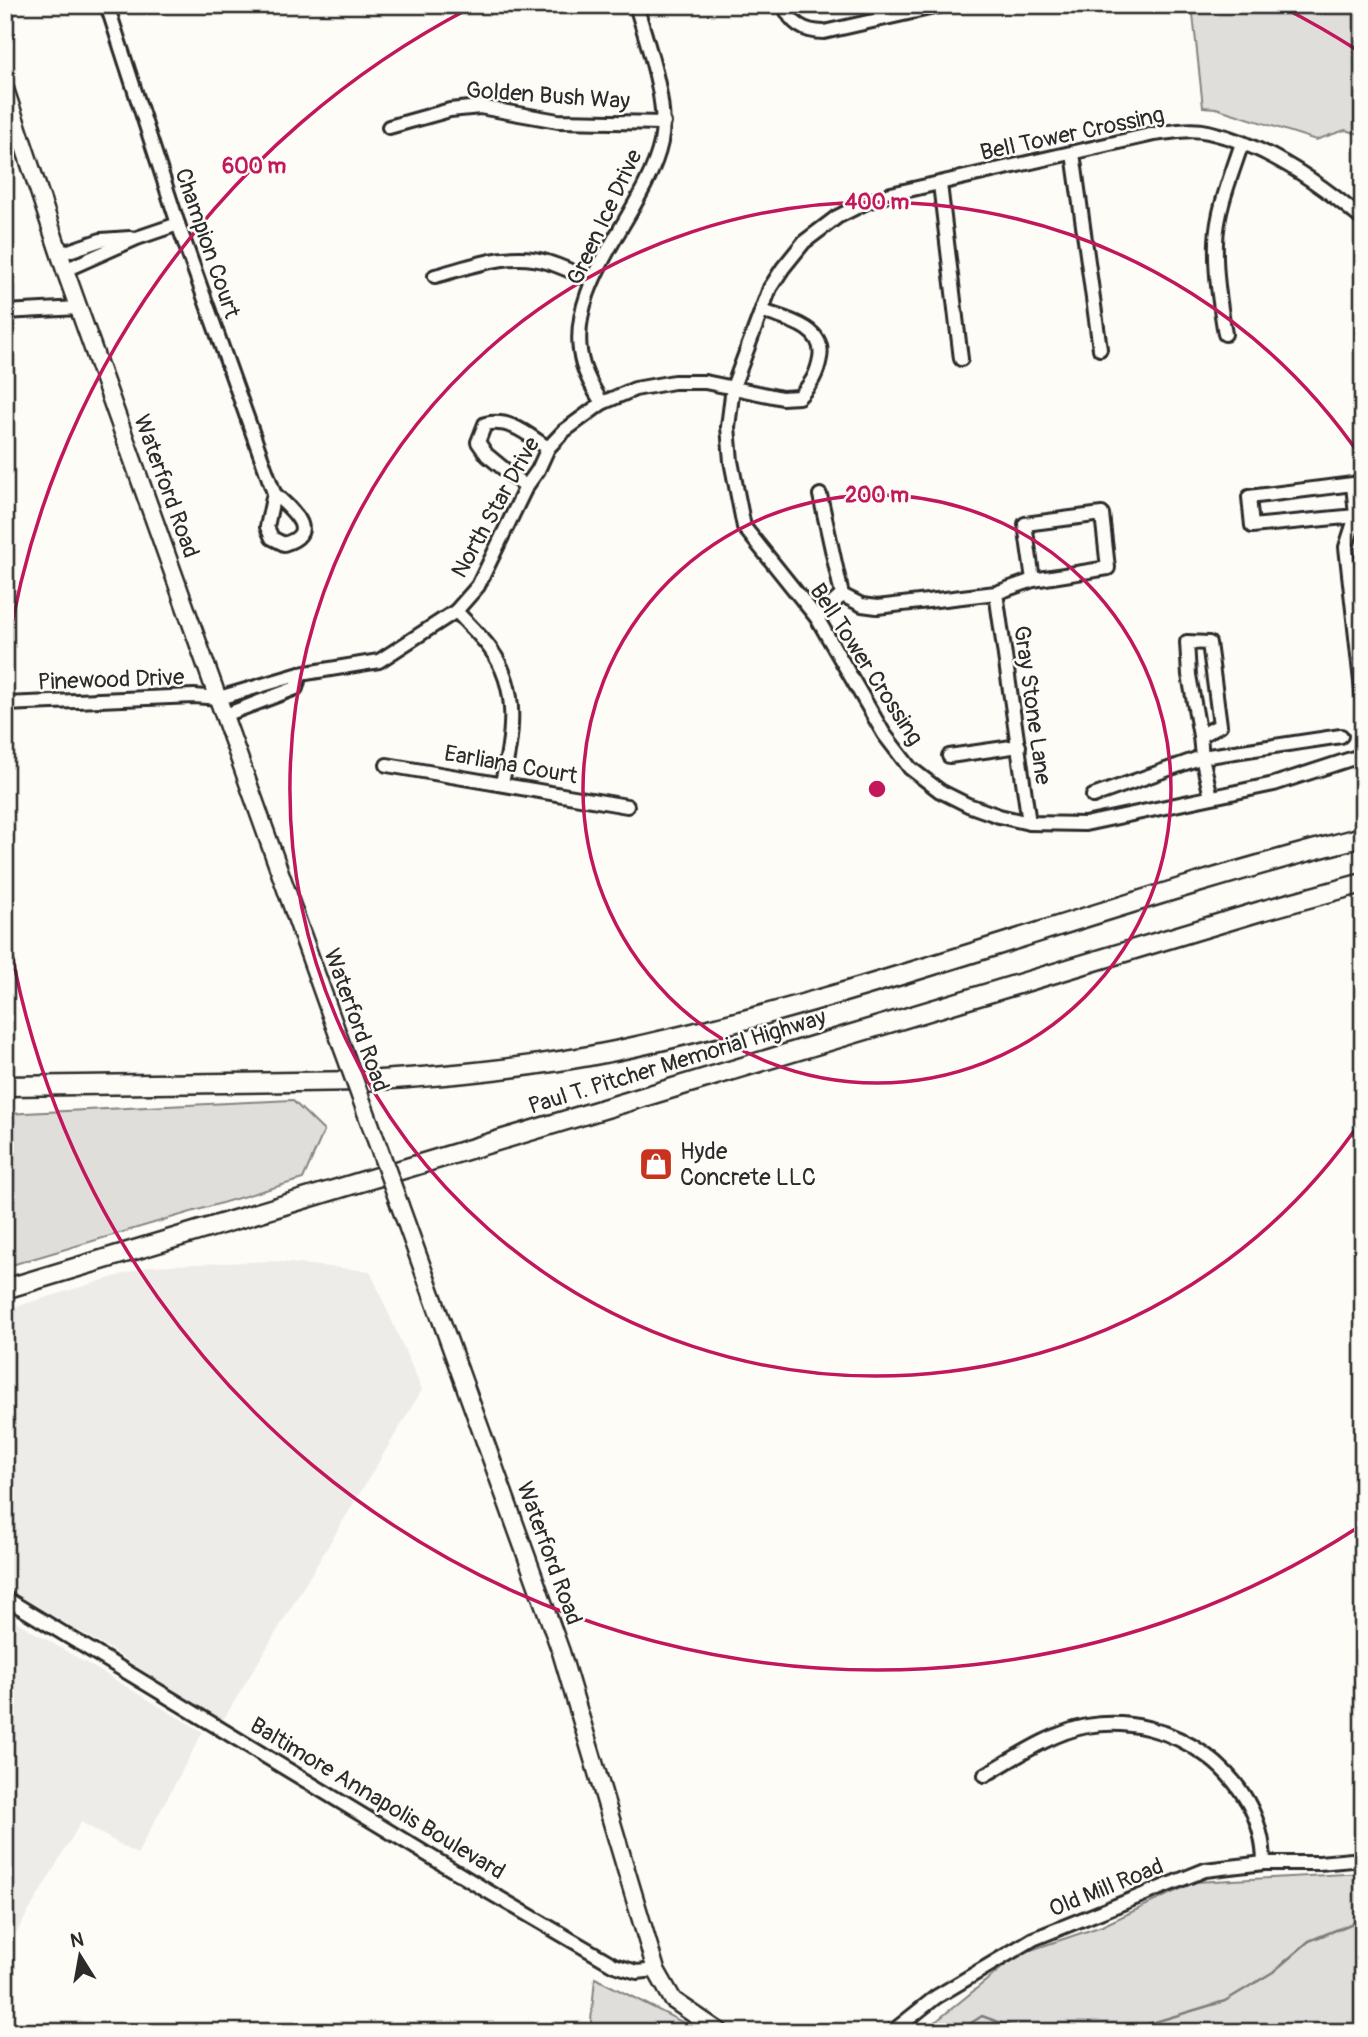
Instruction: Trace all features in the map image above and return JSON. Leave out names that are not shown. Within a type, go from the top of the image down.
[{"type":"highway","name":"Paul T. Pitcher Memorial Highway","points":[[5,1086],[417,1078],[531,1065],[612,1051],[755,1017],[1251,867],[1363,837]]},
{"type":"highway","name":"Paul T. Pitcher Memorial Highway","points":[[5,1289],[1247,915],[1363,883]]},
{"type":"main road","name":"Waterford Road","points":[[5,89],[65,270],[561,1652],[656,1970]]},
{"type":"main road","points":[[656,1970],[673,2000],[720,2032]]},
{"type":"street","name":"Champion Court","points":[[107,5],[178,224],[274,493]]},
{"type":"street","name":"Green Ice Drive","points":[[601,404],[583,364],[579,327],[592,281],[657,158],[664,123],[636,5]]},
{"type":"street","points":[[784,5],[788,17],[799,27],[812,32],[824,32],[943,5]]},
{"type":"street","name":"Golden Bush Way","points":[[389,127],[450,110],[480,107],[558,121],[664,123]]},
{"type":"street","name":"Bell Tower Crossing","points":[[1363,220],[1338,199],[1275,157],[1206,132],[1154,134],[891,194],[837,217],[804,243],[770,288],[733,387],[728,427],[744,527],[817,618],[884,734],[910,768],[940,791],[968,805],[1029,823],[1085,824],[1274,784],[1363,755]]},
{"type":"street","points":[[1225,334],[1218,288],[1216,240],[1226,192],[1242,143]]},
{"type":"street","points":[[1073,153],[1100,349]]},
{"type":"street","points":[[940,184],[961,359]]},
{"type":"street","points":[[65,270],[137,238],[178,224]]},
{"type":"street","points":[[60,254],[101,240],[137,238]]},
{"type":"street","points":[[435,276],[489,261],[515,258],[544,261],[592,281]]},
{"type":"street","points":[[5,312],[79,308]]},
{"type":"street","name":"North Star Drive","points":[[219,698],[300,674],[379,661],[456,611],[478,586],[548,448],[564,431],[601,404],[635,389],[674,382],[705,382],[782,398],[799,397],[817,374],[821,350],[818,340],[802,324],[762,311]]},
{"type":"street","points":[[526,487],[487,455],[478,442],[485,424],[511,424],[548,448]]},
{"type":"street","points":[[1356,516],[1252,526],[1249,497],[1353,484],[1356,516],[1346,547],[1363,700]]},
{"type":"street","points":[[820,495],[842,595]]},
{"type":"street","points":[[842,595],[862,605],[877,607],[996,593],[1033,580],[1108,568],[1102,514],[1025,524],[1033,580]]},
{"type":"street","points":[[1349,578],[1363,576]]},
{"type":"street","name":"Gray Stone Lane","points":[[996,593],[1029,823]]},
{"type":"street","points":[[817,618],[842,595]]},
{"type":"street","points":[[456,611],[496,657],[511,701],[512,735],[502,783]]},
{"type":"street","points":[[1200,736],[1220,725],[1209,643],[1187,642],[1189,675],[1202,757],[1211,797]]},
{"type":"street","points":[[225,715],[296,688],[300,674]]},
{"type":"street","name":"Pinewood Drive","points":[[5,704],[194,696],[219,698]]},
{"type":"street","points":[[1093,796],[1202,757],[1341,736]]},
{"type":"street","points":[[949,757],[1019,746]]},
{"type":"street","name":"Earliana Court","points":[[387,765],[627,806]]},
{"type":"street","name":"Baltimore Annapolis Boulevard","points":[[5,1598],[614,1965],[637,1972],[656,1970]]},
{"type":"street","points":[[985,1775],[1018,1755],[1074,1729],[1110,1724],[1154,1728],[1192,1745],[1221,1767],[1238,1785],[1261,1835],[1264,1863]]},
{"type":"street","name":"Old Mill Road","points":[[892,2032],[936,1997],[1034,1939],[1205,1870],[1264,1863],[1319,1863],[1363,1859]]},
{"type":"shaded area","points":[[1192,5],[1354,5],[1363,18],[1363,135],[1345,130],[1316,140],[1216,108],[1203,107]]},
{"type":"shaded area","points":[[292,1100],[324,1131],[303,1179],[5,1267],[5,1114]]},
{"type":"shaded area","points":[[270,1261],[370,1271],[422,1390],[222,1722],[110,1649],[5,1588],[5,1310],[150,1266]]},
{"type":"shaded area","points":[[5,1615],[203,1732],[137,1854],[81,1822],[5,1952]]},
{"type":"shaded area","points":[[1363,1873],[1363,2032],[923,2032],[1019,1954],[1102,1926],[1195,1882]]},
{"type":"shaded area","points":[[595,1978],[696,2029],[700,2032],[590,2032]]},
{"type":"waterway","points":[[1111,2032],[1225,2001],[1273,1972],[1309,1941],[1363,1919]]},
{"type":"waterway","points":[[957,2032],[982,2016],[1025,2032]]},
{"type":"place","name":"Hyde Concrete LLC","points":[[656,1164]]}]
